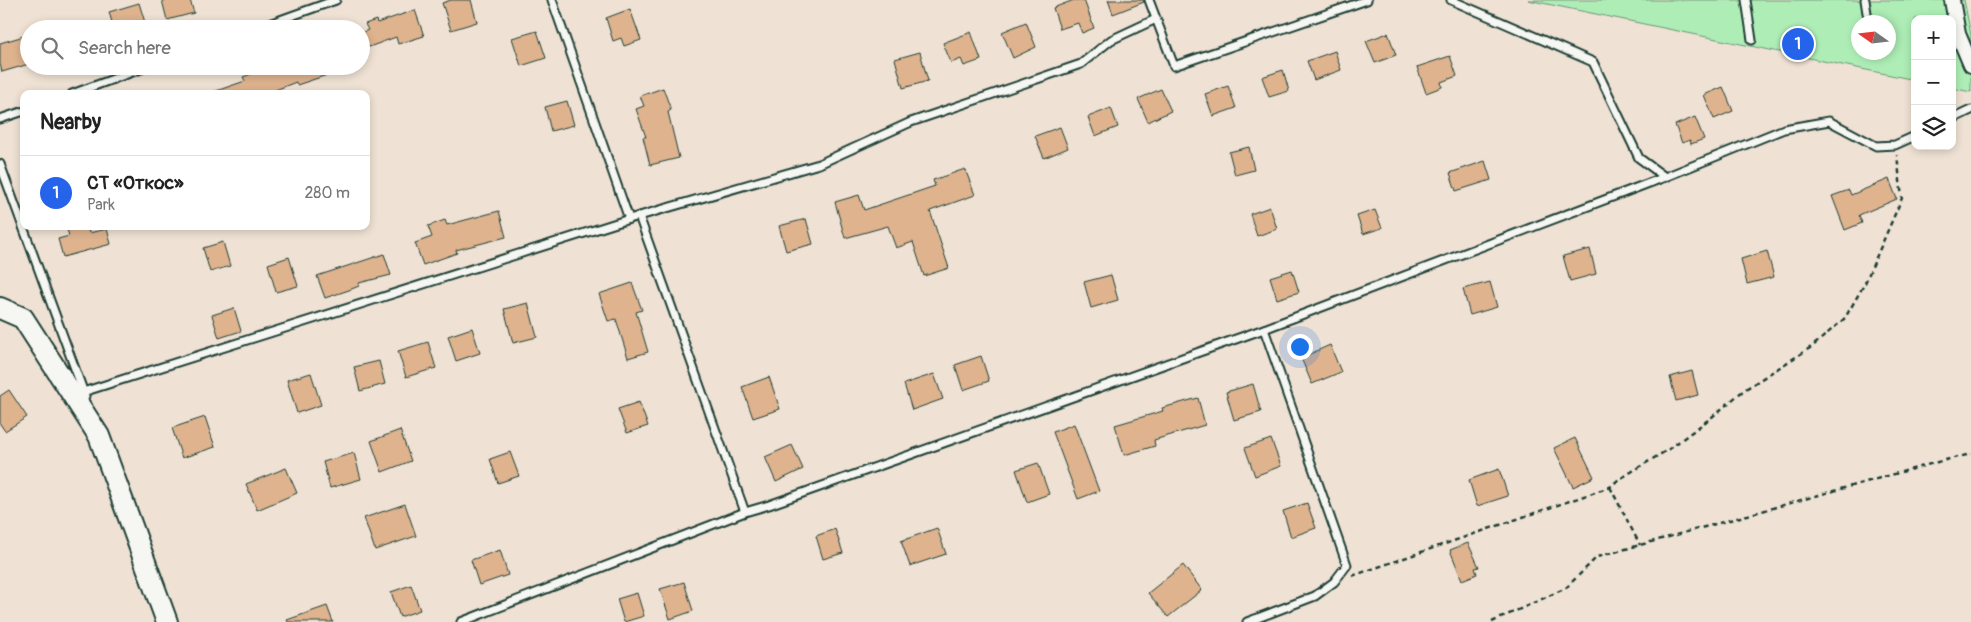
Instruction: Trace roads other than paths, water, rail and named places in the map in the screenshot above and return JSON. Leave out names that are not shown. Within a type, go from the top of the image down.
[{"type":"street","points":[[1952,0],[1958,34],[1971,65]]},
{"type":"street","points":[[0,308],[23,318],[99,436],[167,622]]},
{"type":"lane","points":[[280,20],[336,0]]},
{"type":"lane","points":[[552,0],[629,220]]},
{"type":"lane","points":[[1149,0],[1174,66],[1367,0]]},
{"type":"lane","points":[[1451,0],[1593,62],[1639,158],[1665,177]]},
{"type":"lane","points":[[1746,0],[1752,40]]},
{"type":"lane","points":[[1865,0],[1867,12]]},
{"type":"lane","points":[[83,392],[640,216],[819,164],[911,122],[1081,64],[1111,40],[1156,19]]},
{"type":"lane","points":[[83,90],[125,75]]},
{"type":"lane","points":[[1956,116],[1971,110]]},
{"type":"lane","points":[[0,120],[20,112]]},
{"type":"lane","points":[[461,622],[744,512],[779,502],[1264,329],[1665,177],[1784,129],[1829,122],[1876,146],[1896,145],[1911,138]]},
{"type":"lane","points":[[0,164],[20,219]]},
{"type":"lane","points":[[640,216],[744,512]]},
{"type":"lane","points":[[24,230],[99,436]]},
{"type":"lane","points":[[1247,622],[1315,596],[1334,582],[1347,565],[1264,329]]},
{"type":"place","name":"СТ «Откос»","points":[[1798,44]]}]
